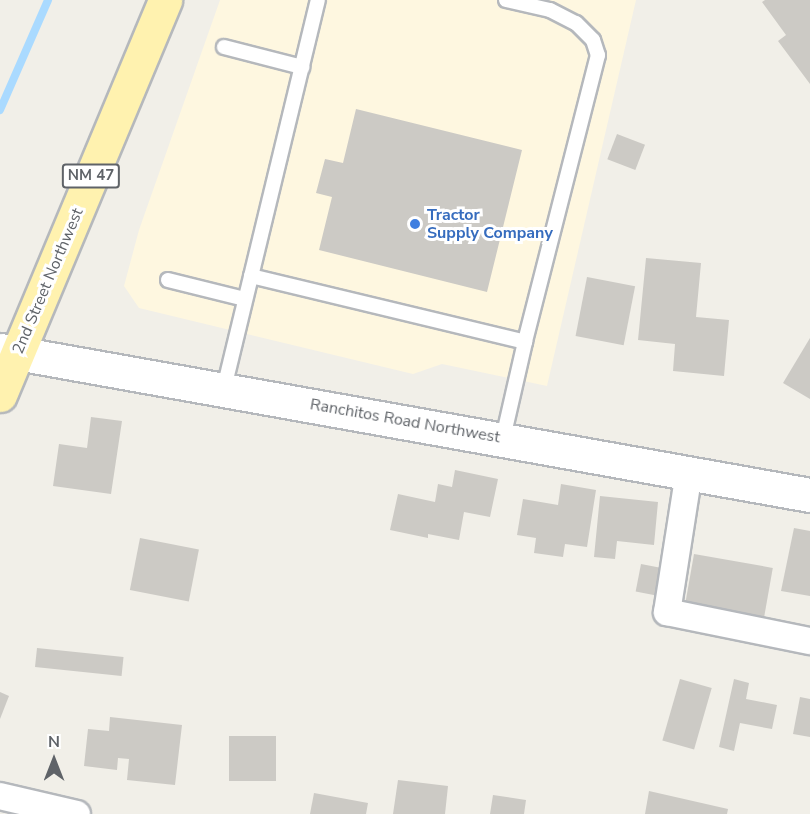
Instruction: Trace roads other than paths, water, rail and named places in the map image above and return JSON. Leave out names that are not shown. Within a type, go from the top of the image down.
[{"type":"main road","name":"2nd Street Northwest","points":[[0,395],[9,351],[165,0]]},
{"type":"street","name":"Ranchitos Road Northwest","points":[[9,351],[810,495]]},
{"type":"street","points":[[689,472],[667,612],[810,641]]},
{"type":"street","points":[[0,796],[77,814]]},
{"type":"lane","points":[[224,388],[318,0]]},
{"type":"lane","points":[[503,438],[598,55],[593,40],[576,23],[550,10],[506,0]]},
{"type":"lane","points":[[225,47],[302,67]]},
{"type":"lane","points":[[251,276],[525,342]]},
{"type":"lane","points":[[168,280],[245,300]]},
{"type":"waterway","points":[[0,110],[48,0]]},
{"type":"place","name":"Tractor Supply Company","points":[[415,224]]}]
